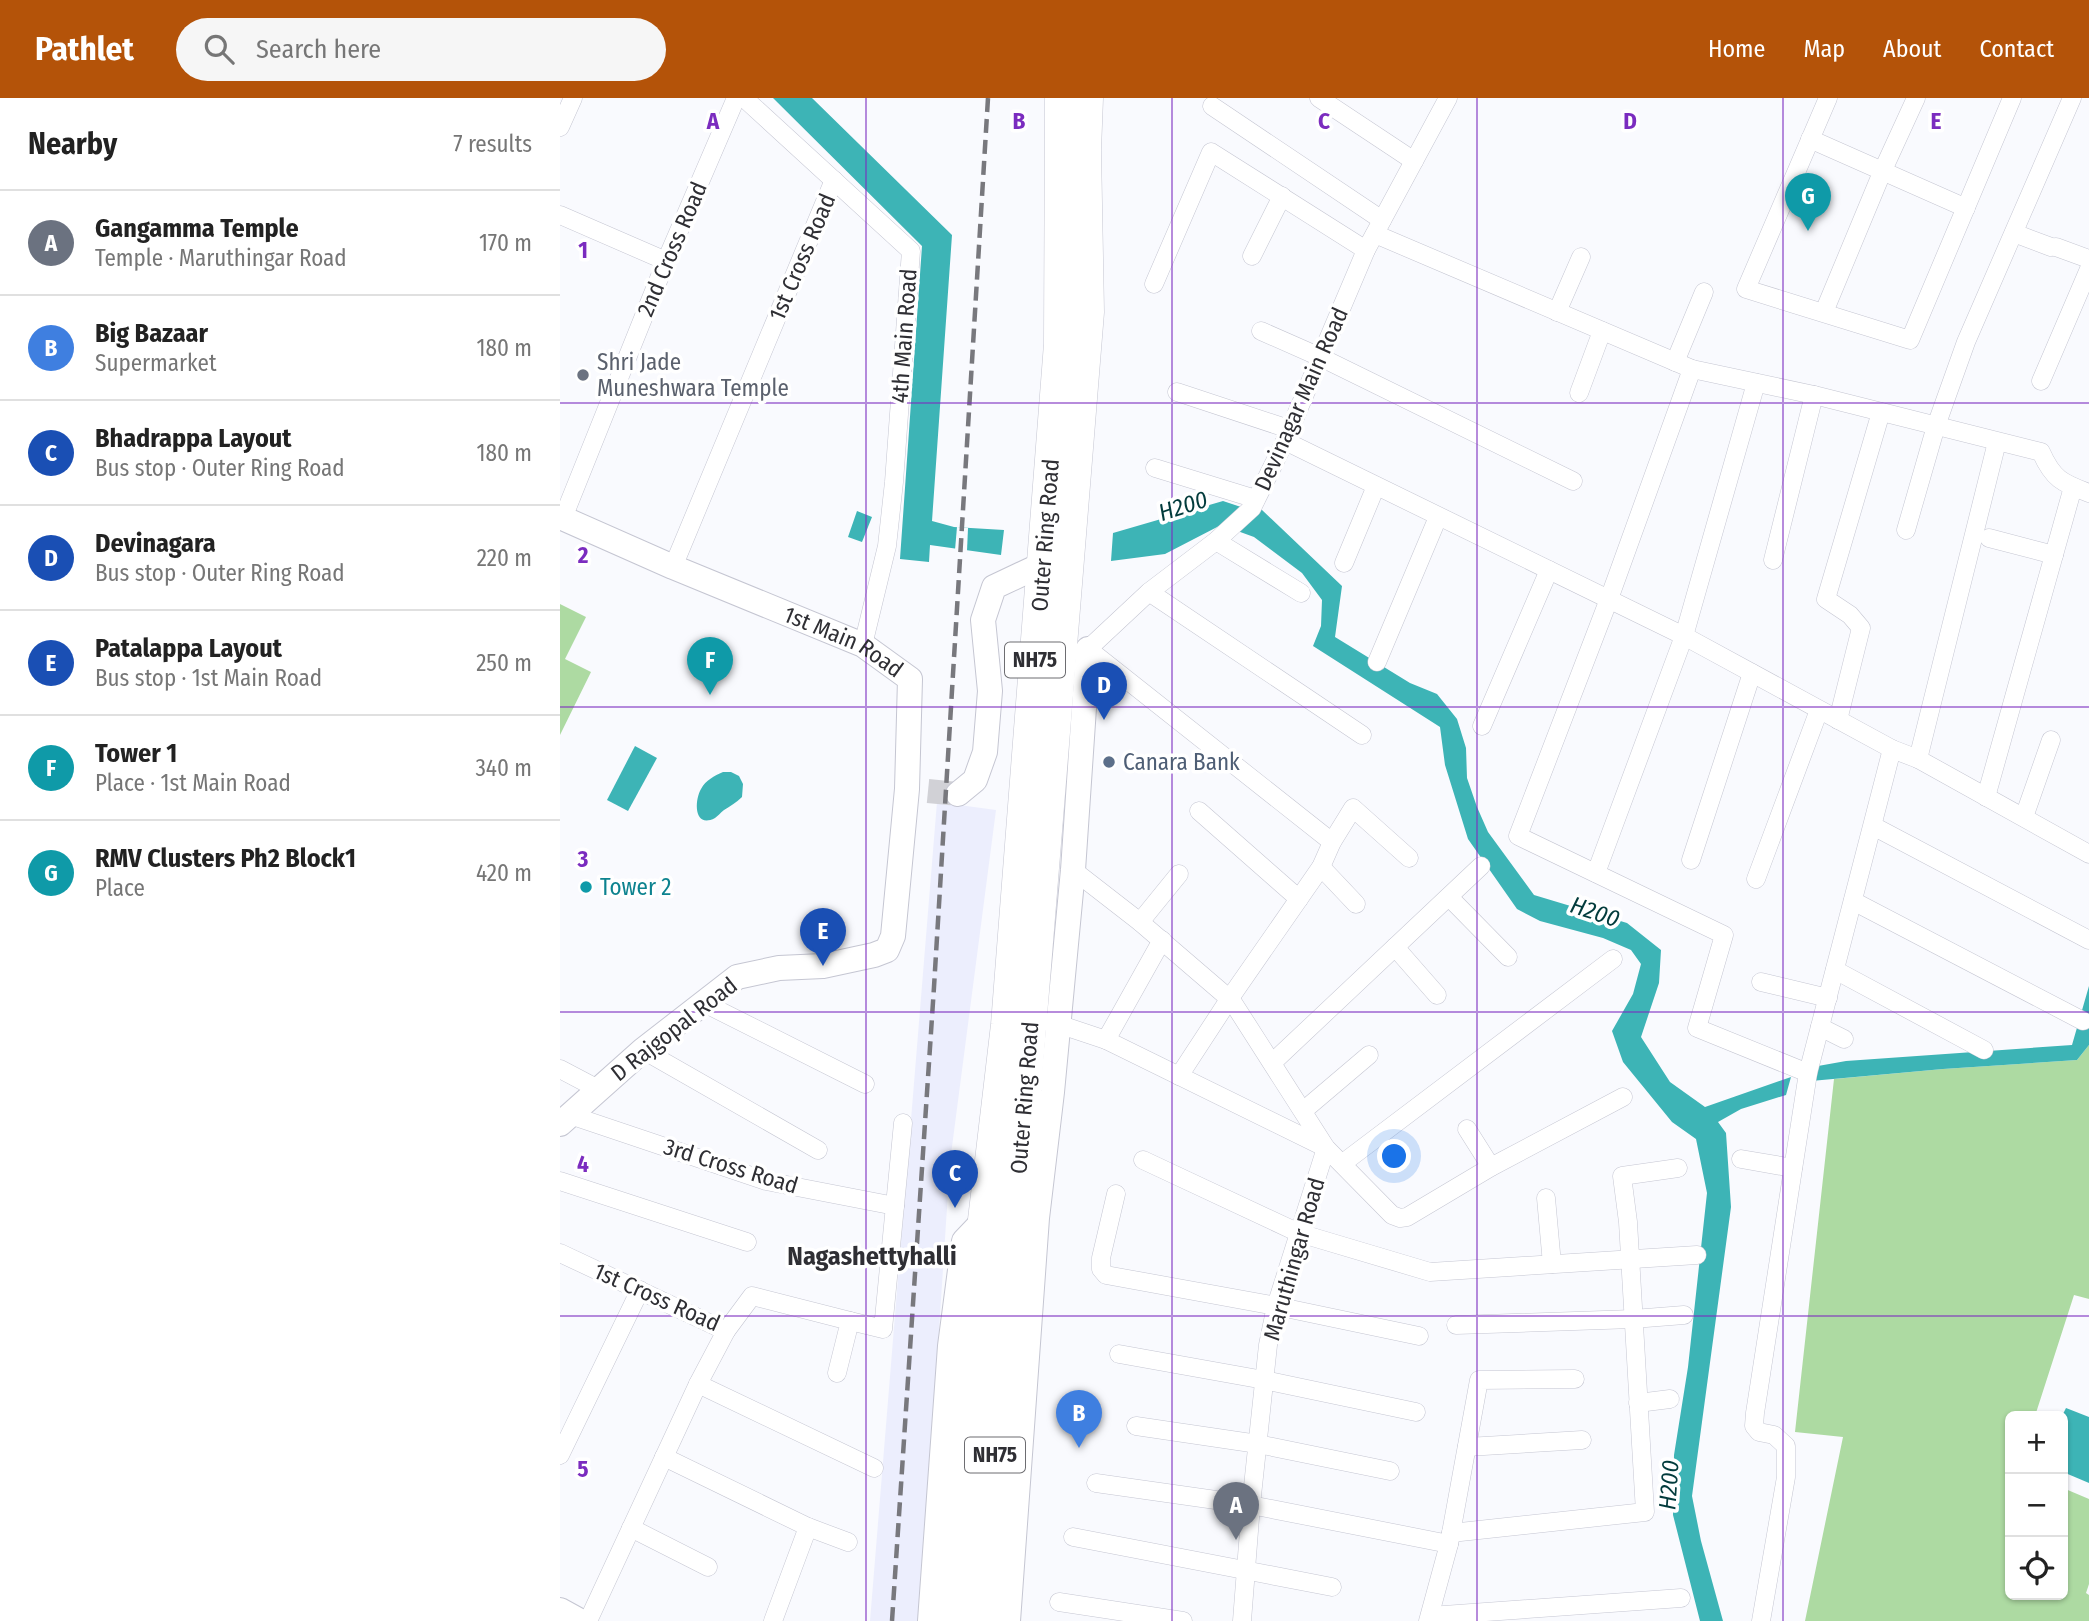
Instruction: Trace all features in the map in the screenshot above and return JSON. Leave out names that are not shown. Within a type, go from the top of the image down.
[{"type":"highway","name":"Outer Ring Road","points":[[1012,1218],[1006,1026],[1060,344],[1060,98]]},
{"type":"highway","name":"Outer Ring Road","points":[[1012,1218],[1044,1022],[1088,312],[1085,149],[1087,98]]},
{"type":"highway","name":"NH75","points":[[953,1621],[1012,1218]]},
{"type":"highway","name":"NH75","points":[[982,1621],[1012,1218]]},
{"type":"street","points":[[560,127],[573,98]]},
{"type":"street","name":"2nd Cross Road","points":[[562,517],[666,261],[736,98]]},
{"type":"street","name":"4th Main Road","points":[[744,98],[911,251],[887,546],[863,645]]},
{"type":"street","points":[[1319,98],[1414,161]]},
{"type":"street","points":[[1828,98],[1746,289],[1910,340],[2012,98]]},
{"type":"street","points":[[1824,312],[1916,98]]},
{"type":"street","points":[[1906,530],[1936,426],[1966,342],[2072,98]]},
{"type":"street","name":"Devinagar Main Road","points":[[1088,649],[1149,592],[1222,536],[1254,504],[1375,235],[1444,100]]},
{"type":"street","points":[[1212,106],[1375,235]]},
{"type":"street","points":[[1810,139],[1966,208]]},
{"type":"street","points":[[1154,285],[1212,152],[1282,197],[1684,365],[2041,452],[2056,477],[2081,490],[2054,555],[1986,797]]},
{"type":"street","name":"1st Cross Road","points":[[673,567],[834,180]]},
{"type":"street","points":[[1252,256],[1282,197]]},
{"type":"street","points":[[560,215],[666,261]]},
{"type":"street","points":[[2014,233],[2089,259]]},
{"type":"street","points":[[1557,312],[1581,257]]},
{"type":"street","points":[[2041,382],[2089,270]]},
{"type":"street","points":[[1703,292],[1684,365],[1609,599],[1518,836],[1724,935],[1697,1028],[1808,1073]]},
{"type":"street","points":[[1261,331],[1320,357],[1573,481]]},
{"type":"street","points":[[1579,394],[1602,331]]},
{"type":"street","points":[[1596,873],[1684,636],[1756,383]]},
{"type":"street","points":[[1177,392],[1287,435],[1376,486],[1684,636],[2089,853]]},
{"type":"street","points":[[1773,560],[1814,395]]},
{"type":"street","points":[[1838,720],[1861,628],[1850,615],[1826,599],[1881,412]]},
{"type":"street","points":[[1918,759],[1997,442]]},
{"type":"street","points":[[1155,468],[1254,504]]},
{"type":"street","points":[[1344,562],[1376,486]]},
{"type":"street","points":[[1377,662],[1438,516]]},
{"type":"street","name":"1st Main Road","points":[[562,517],[673,567],[863,645],[910,679],[918,790],[892,936],[887,950],[823,966],[804,967]]},
{"type":"street","points":[[1222,536],[1301,593]]},
{"type":"street","points":[[1989,538],[2054,555]]},
{"type":"street","points":[[958,794],[975,780],[985,752],[990,691],[983,620],[995,587],[1043,564]]},
{"type":"street","points":[[1482,726],[1549,570]]},
{"type":"street","points":[[1149,592],[1362,735]]},
{"type":"street","points":[[1088,649],[1332,842]]},
{"type":"street","points":[[1088,649],[1073,870],[1044,1022],[1106,1040],[1326,1148],[1392,1215],[1400,1218],[1407,1217],[1491,1167],[1623,1097]]},
{"type":"street","points":[[1691,860],[1752,673]]},
{"type":"street","points":[[1756,879],[1819,710]]},
{"type":"street","points":[[2024,817],[2051,740]]},
{"type":"street","points":[[1761,1621],[1786,1477],[1786,1446],[1774,1435],[1759,1432],[1754,1426],[1755,1413],[1808,1073],[1892,749]]},
{"type":"street","points":[[1179,1076],[1321,867],[1332,842],[1353,808],[1409,858]]},
{"type":"street","points":[[1199,811],[1299,899]]},
{"type":"street","points":[[1873,826],[2089,940]]},
{"type":"street","points":[[1272,1063],[1480,866]]},
{"type":"street","points":[[1321,867],[1356,904]]},
{"type":"street","points":[[1073,870],[1230,998],[1326,1148]]},
{"type":"street","points":[[1140,922],[1179,874]]},
{"type":"street","points":[[1449,897],[1508,957]]},
{"type":"street","points":[[1853,901],[2083,1021]]},
{"type":"street","points":[[1106,1040],[1161,940]]},
{"type":"street","points":[[1395,947],[1437,995]]},
{"type":"street","points":[[1343,1163],[1613,960]]},
{"type":"street","name":"D Rajgopal Road","points":[[565,1119],[643,1050],[737,977],[769,970],[804,967]]},
{"type":"street","points":[[1835,970],[1984,1049]]},
{"type":"street","points":[[1761,982],[1828,998]]},
{"type":"street","points":[[702,1002],[865,1084]]},
{"type":"street","points":[[1821,1027],[1844,1039]]},
{"type":"street","points":[[643,1050],[818,1150]]},
{"type":"street","points":[[1303,1111],[1369,1055]]},
{"type":"street","points":[[560,1069],[598,1089]]},
{"type":"street","name":"3rd Cross Road","points":[[565,1119],[766,1181],[895,1206]]},
{"type":"street","points":[[837,1373],[850,1321],[883,1329],[902,1123]]},
{"type":"street","points":[[1467,1129],[1491,1167]]},
{"type":"street","name":"Maruthingar Road","points":[[1242,1621],[1268,1345],[1276,1306],[1326,1148]]},
{"type":"street","points":[[1741,1159],[1793,1168]]},
{"type":"street","points":[[1143,1160],[1298,1233],[1430,1272],[1697,1255]]},
{"type":"street","points":[[1096,1483],[1450,1538],[1645,1512],[1628,1222],[1622,1176],[1678,1168]]},
{"type":"street","points":[[560,1181],[747,1242]]},
{"type":"street","points":[[1116,1194],[1101,1258],[1101,1269],[1106,1275],[1419,1336]]},
{"type":"street","points":[[1546,1198],[1552,1264]]},
{"type":"street","points":[[930,1621],[950,1346],[964,1241],[1012,1218],[1008,1621]]},
{"type":"street","name":"1st Cross Road","points":[[560,1253],[726,1331],[752,1296],[850,1321]]},
{"type":"street","points":[[560,1455],[640,1290]]},
{"type":"street","points":[[1456,1325],[1684,1315]]},
{"type":"street","points":[[588,1621],[698,1384],[726,1331]]},
{"type":"street","points":[[1119,1354],[1265,1380],[1416,1412]]},
{"type":"street","points":[[1574,1379],[1479,1380],[1450,1538],[1429,1618],[1681,1598]]},
{"type":"street","points":[[698,1384],[874,1468]]},
{"type":"street","points":[[1638,1403],[1670,1399]]},
{"type":"street","points":[[1136,1426],[1258,1444],[1390,1471]]},
{"type":"street","points":[[1467,1447],[1582,1440]]},
{"type":"street","points":[[664,1457],[808,1527],[848,1542]]},
{"type":"street","points":[[773,1621],[808,1527]]},
{"type":"street","points":[[631,1528],[708,1567]]},
{"type":"street","points":[[1073,1537],[1332,1587]]},
{"type":"street","points":[[1059,1601],[1183,1621]]},
{"type":"street","points":[[560,1610],[580,1621]]},
{"type":"shaded area","points":[[937,802],[996,810],[950,1162],[920,1621],[870,1621]]},
{"type":"green space","points":[[560,604],[586,617],[565,659],[591,672],[560,735]]},
{"type":"green space","points":[[2089,1045],[2089,1299],[2074,1295],[2037,1411],[2005,1411],[2005,1600],[2068,1600],[2068,1490],[2089,1499],[2089,1584],[2086,1593],[2089,1595],[2089,1621],[1805,1621],[1843,1437],[1795,1432],[1834,1079],[2077,1060]]},
{"type":"water","points":[[773,98],[812,98],[952,235],[932,521],[954,527],[1004,530],[1001,555],[930,545],[929,562],[900,559],[922,246]]},
{"type":"water","points":[[1223,501],[1262,510],[1342,586],[1335,637],[1410,683],[1437,694],[1457,719],[1466,748],[1467,778],[1477,807],[1488,832],[1534,895],[1627,923],[1661,950],[1659,983],[1641,1037],[1670,1082],[1705,1107],[1791,1077],[1786,1095],[1741,1109],[1718,1122],[1726,1133],[1731,1207],[1692,1496],[1723,1621],[1700,1621],[1673,1515],[1674,1455],[1688,1367],[1707,1193],[1696,1139],[1672,1122],[1623,1062],[1612,1031],[1633,994],[1641,964],[1631,950],[1603,938],[1540,921],[1517,909],[1468,839],[1445,765],[1440,727],[1313,646],[1321,626],[1322,600],[1302,573],[1254,537],[1221,525],[1165,554],[1111,561],[1113,533]]},
{"type":"water","points":[[857,511],[872,517],[862,542],[848,537]]},
{"type":"water","points":[[635,746],[657,758],[628,811],[607,800]]},
{"type":"water","points":[[723,772],[739,776],[743,784],[742,797],[715,818],[703,820],[699,817],[697,806],[699,794],[708,781]]},
{"type":"water","points":[[2089,986],[2089,1045],[2077,1060],[1811,1081],[1818,1066],[1846,1061],[2072,1045]]},
{"type":"water","points":[[2066,1408],[2089,1417],[2089,1483],[2068,1474],[2068,1411],[2064,1411]]},
{"type":"pier","points":[[957,527],[968,528],[967,551],[955,550]]},
{"type":"tunnel","points":[[928,791],[958,794]]},
{"type":"railway","points":[[892,1621],[988,98]]},
{"type":"place","name":"RMV Clusters Ph2 Block1","points":[[1808,231]]},
{"type":"place","name":"Shri Jade Muneshwara Temple","points":[[583,375]]},
{"type":"place","name":"Tower 1","points":[[710,695]]},
{"type":"place","name":"Devinagara","points":[[1104,720]]},
{"type":"place","name":"Canara Bank","points":[[1109,762]]},
{"type":"place","name":"Tower 2","points":[[586,887]]},
{"type":"place","name":"Patalappa Layout","points":[[823,966]]},
{"type":"place","name":"Bhadrappa Layout","points":[[955,1208]]},
{"type":"place","name":"Big Bazaar","points":[[1079,1448]]},
{"type":"place","name":"Gangamma Temple","points":[[1236,1540]]},
{"type":"district","name":"Nagashettyhalli","points":[[872,1256]]},
{"type":"water label","name":"H200","points":[[1183,506]]},
{"type":"water label","name":"H200","points":[[1595,912]]},
{"type":"water label","name":"H200","points":[[1669,1485]]}]
